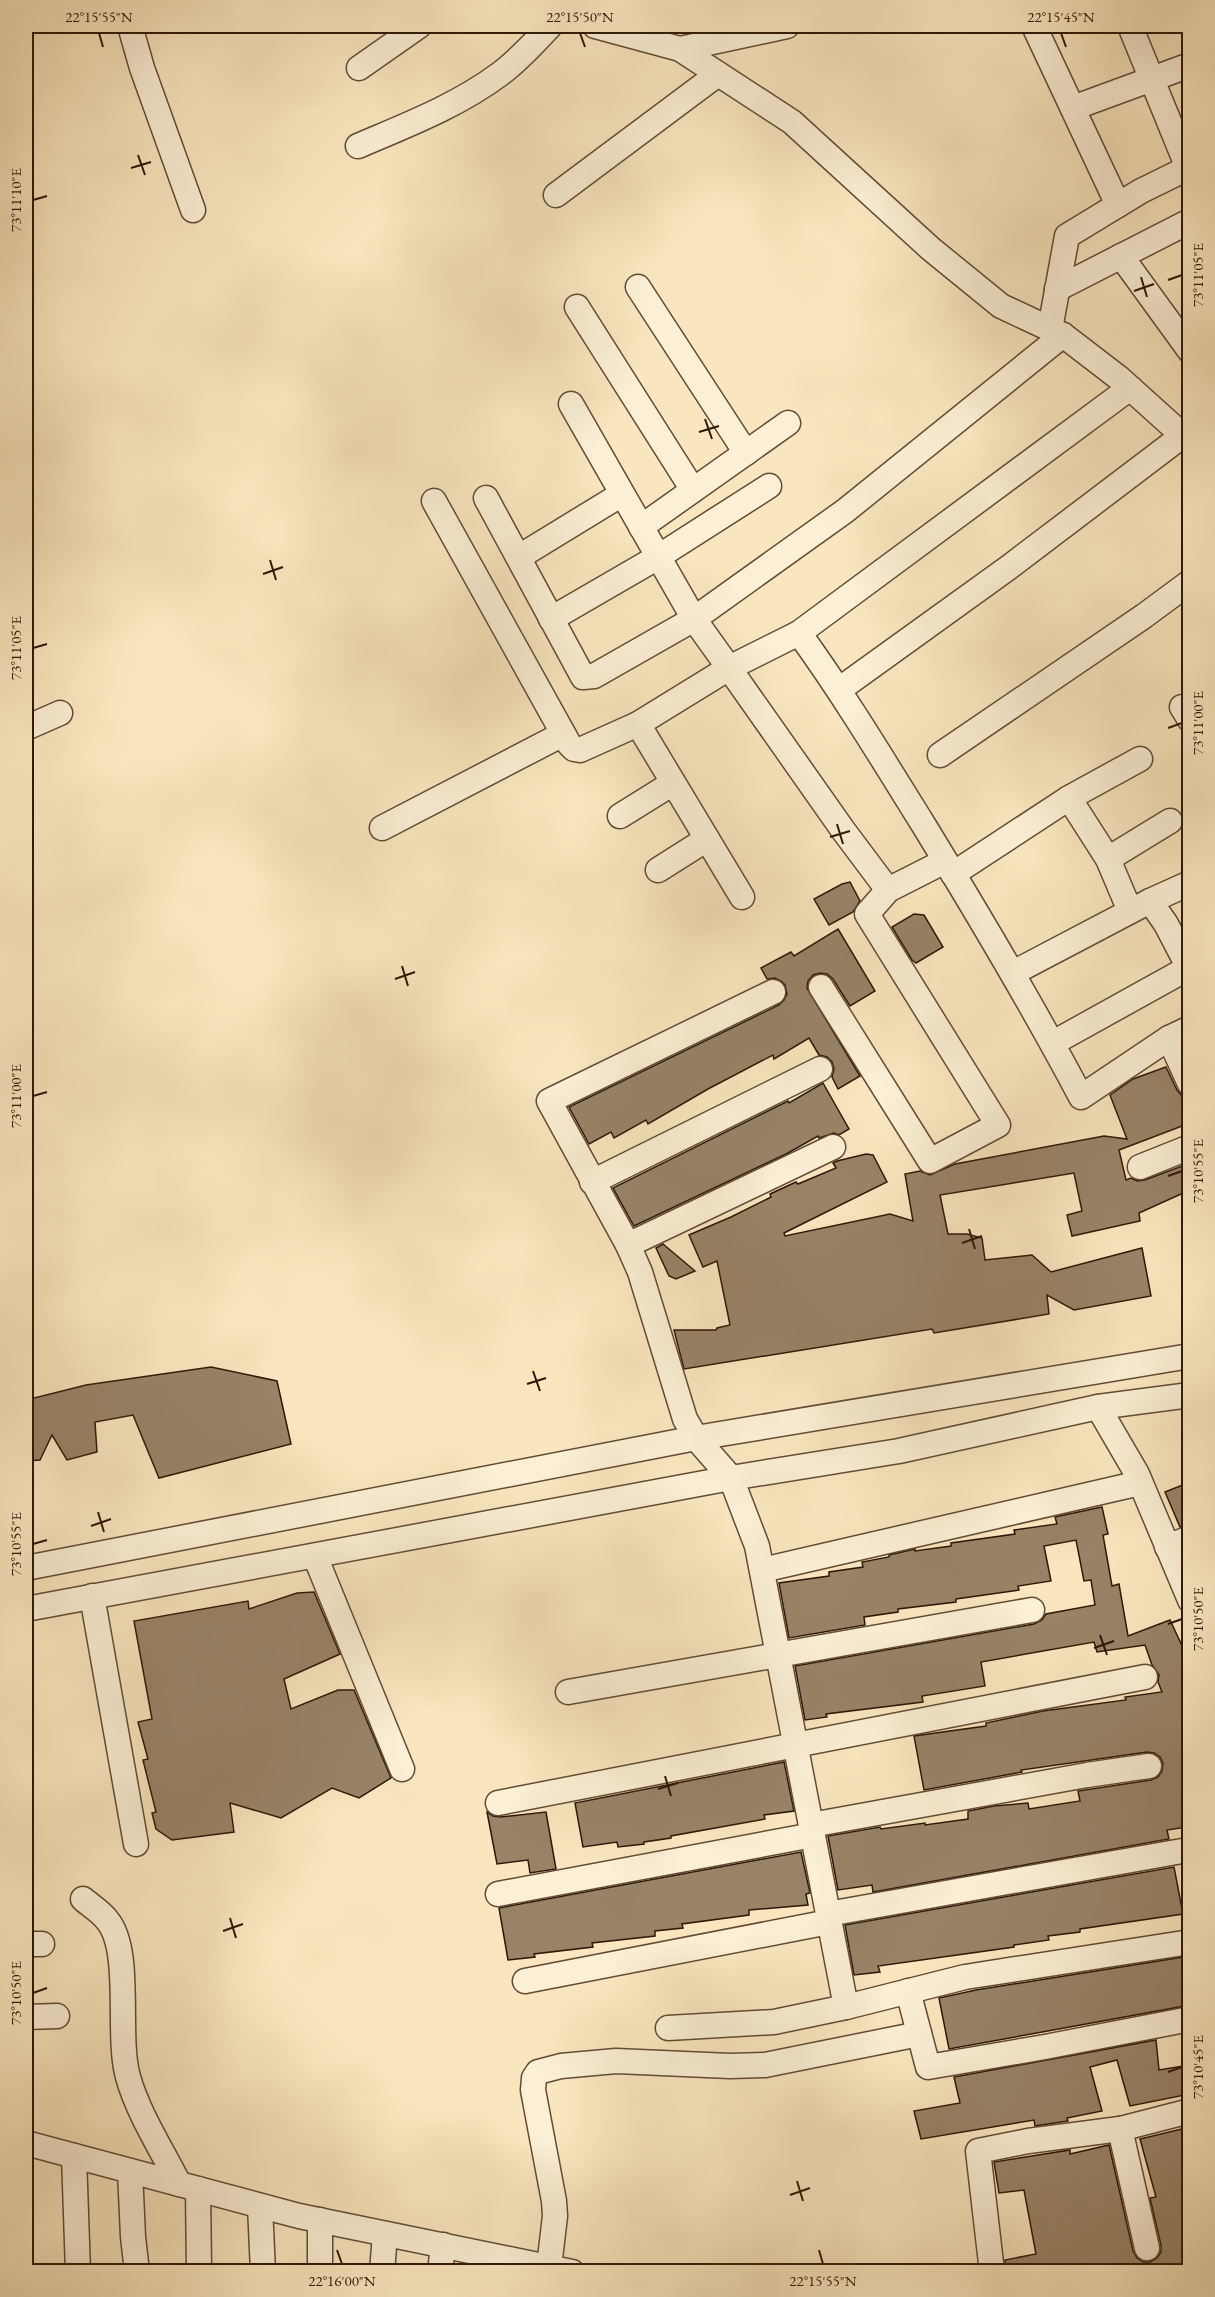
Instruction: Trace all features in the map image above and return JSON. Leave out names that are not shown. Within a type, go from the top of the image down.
[{"type":"street","points":[[130,26],[142,68],[193,210]]},
{"type":"street","points":[[359,68],[419,26]]},
{"type":"street","points":[[358,146],[432,114],[499,75],[525,54],[550,26]]},
{"type":"street","points":[[595,26],[624,30],[680,49],[792,122],[931,249],[1001,306],[1057,332],[1130,388],[1186,439],[840,689]]},
{"type":"street","points":[[680,49],[787,26]]},
{"type":"street","points":[[1034,26],[1118,205]]},
{"type":"street","points":[[486,498],[583,677],[587,678],[694,619],[854,505],[1057,332],[1057,289],[1067,236],[1141,191],[1189,168],[1130,26]]},
{"type":"street","points":[[1073,108],[1190,64]]},
{"type":"street","points":[[556,195],[718,74]]},
{"type":"street","points":[[1057,289],[1190,221]]},
{"type":"street","points":[[1121,256],[1190,351]]},
{"type":"street","points":[[638,288],[746,453]]},
{"type":"street","points":[[577,307],[693,490]]},
{"type":"street","points":[[434,501],[563,734],[574,749],[580,750],[638,724],[729,669],[799,633],[1130,388]]},
{"type":"street","points":[[571,404],[694,619],[888,890]]},
{"type":"street","points":[[641,527],[788,423]]},
{"type":"street","points":[[551,618],[658,558],[769,486]]},
{"type":"street","points":[[519,557],[622,494]]},
{"type":"street","points":[[940,755],[1190,582]]},
{"type":"street","points":[[799,633],[840,689],[949,867],[1013,973],[1081,1097],[1179,1033],[1190,1084]]},
{"type":"street","points":[[26,729],[60,713]]},
{"type":"street","points":[[638,724],[742,897]]},
{"type":"street","points":[[382,828],[563,734]]},
{"type":"street","points":[[822,987],[930,1161],[998,1125],[867,914],[888,890],[949,867],[1140,759]]},
{"type":"street","points":[[620,816],[673,783]]},
{"type":"street","points":[[1053,1044],[1189,969],[1166,924],[1140,906],[1069,798]]},
{"type":"street","points":[[1108,859],[1170,821]]},
{"type":"street","points":[[658,870],[707,839]]},
{"type":"street","points":[[1013,973],[1140,906],[1190,883]]},
{"type":"street","points":[[773,992],[549,1101],[628,1245],[640,1272],[685,1419],[696,1437],[731,1478],[757,1546],[846,2007]]},
{"type":"street","points":[[592,1182],[820,1069]]},
{"type":"street","points":[[628,1245],[834,1147]]},
{"type":"street","points":[[1140,1167],[1190,1147]]},
{"type":"street","points":[[26,1568],[696,1437],[1190,1356]]},
{"type":"street","points":[[26,1608],[731,1478],[898,1451],[1098,1407],[1190,1395]]},
{"type":"street","points":[[1098,1407],[1140,1483],[1190,1600]]},
{"type":"street","points":[[762,1570],[1140,1483]]},
{"type":"street","points":[[1167,1547],[1190,1539]]},
{"type":"street","points":[[315,1556],[402,1769]]},
{"type":"street","points":[[92,1596],[136,1844]]},
{"type":"street","points":[[568,1692],[1032,1610]]},
{"type":"street","points":[[498,1803],[1145,1677]]},
{"type":"street","points":[[498,1894],[1087,1775],[1149,1766]]},
{"type":"street","points":[[525,1981],[829,1918],[1182,1851]]},
{"type":"street","points":[[83,1899],[108,1920],[116,1935],[121,1956],[123,2055],[128,2078],[188,2187],[199,2271]]},
{"type":"street","points":[[668,2028],[774,2022],[846,2007],[965,1977],[1190,1942]]},
{"type":"street","points":[[908,1991],[927,2067],[1190,2019]]},
{"type":"street","points":[[26,2017],[57,2016]]},
{"type":"street","points":[[549,2267],[555,2216],[534,2090],[534,2078],[538,2072],[561,2066],[616,2061],[730,2066],[765,2065],[919,2034]]},
{"type":"street","points":[[992,2271],[978,2151],[1028,2141],[1120,2129],[1154,2118],[1190,2111]]},
{"type":"street","points":[[1120,2129],[1147,2248]]},
{"type":"street","points":[[26,2143],[260,2206],[385,2234],[572,2271]]},
{"type":"street","points":[[74,2156],[77,2271]]},
{"type":"street","points":[[130,2171],[137,2271]]},
{"type":"street","points":[[260,2206],[263,2271]]},
{"type":"street","points":[[320,2220],[320,2271]]},
{"type":"street","points":[[382,2271],[385,2234]]},
{"type":"street","points":[[440,2271],[443,2246]]},
{"type":"building","points":[[850,882],[860,901],[853,912],[829,925],[814,899]]},
{"type":"building","points":[[914,914],[924,915],[943,947],[916,963],[892,927]]},
{"type":"building","points":[[838,929],[875,991],[850,1006],[833,979],[827,974],[813,975],[808,981],[807,988],[860,1076],[838,1089],[832,1077],[834,1069],[832,1062],[827,1057],[819,1055],[809,1038],[774,1059],[773,1055],[708,1089],[648,1124],[646,1120],[614,1138],[611,1132],[589,1144],[569,1107],[779,1005],[787,994],[785,985],[775,978],[767,979],[761,968],[791,952],[794,956]]},
{"type":"building","points":[[1166,1067],[1177,1090],[1182,1096],[1190,1098],[1190,1123],[1119,1150],[1126,1180],[1131,1178],[1137,1181],[1145,1180],[1190,1163],[1190,1190],[1139,1213],[1140,1221],[1072,1236],[1067,1215],[1082,1211],[1074,1173],[940,1195],[948,1234],[967,1234],[982,1238],[985,1260],[1032,1255],[1051,1272],[1142,1248],[1151,1296],[1074,1310],[1047,1295],[1049,1314],[934,1333],[932,1329],[684,1369],[674,1330],[716,1330],[730,1325],[717,1261],[703,1267],[689,1235],[731,1217],[796,1182],[798,1184],[836,1168],[833,1163],[837,1161],[866,1154],[873,1155],[887,1182],[784,1233],[785,1236],[890,1214],[913,1221],[905,1174],[920,1171],[930,1175],[955,1164],[1104,1136],[1127,1139],[1110,1095],[1133,1079]]},
{"type":"building","points":[[823,1083],[849,1129],[839,1135],[834,1133],[819,1138],[818,1136],[786,1154],[634,1226],[613,1188],[788,1101],[789,1103]]},
{"type":"building","points":[[663,1244],[695,1271],[676,1279],[669,1276],[656,1248]]},
{"type":"building","points":[[211,1367],[277,1381],[291,1444],[159,1478],[133,1415],[95,1422],[97,1452],[67,1460],[52,1435],[40,1460],[26,1461],[26,1400],[86,1385]]},
{"type":"building","points":[[1190,1482],[1190,1524],[1180,1527],[1165,1492]]},
{"type":"building","points":[[1102,1507],[1108,1534],[1103,1535],[1112,1586],[1119,1584],[1128,1636],[1170,1620],[1190,1663],[1190,1817],[1185,1818],[1187,1827],[1167,1830],[1169,1839],[873,1892],[872,1885],[838,1890],[828,1836],[880,1827],[881,1829],[925,1823],[925,1825],[968,1819],[968,1811],[994,1806],[1028,1803],[1029,1809],[1080,1801],[1078,1791],[1158,1777],[1163,1763],[1160,1757],[1147,1752],[1021,1770],[1022,1772],[924,1790],[914,1736],[986,1726],[986,1723],[1043,1711],[1126,1700],[1125,1697],[1162,1692],[1158,1682],[1159,1675],[1152,1665],[1145,1645],[1097,1652],[1094,1642],[981,1662],[985,1686],[922,1696],[923,1702],[826,1714],[827,1717],[805,1720],[795,1666],[1034,1624],[1042,1620],[1046,1614],[1095,1605],[1091,1580],[1084,1581],[1076,1540],[1044,1546],[1051,1581],[1018,1586],[1019,1590],[956,1599],[956,1602],[898,1609],[898,1612],[864,1617],[865,1625],[789,1638],[779,1583],[829,1576],[829,1572],[863,1567],[862,1562],[915,1549],[915,1551],[951,1546],[951,1543],[1015,1534],[1014,1530],[1057,1524],[1055,1517]]},
{"type":"building","points":[[314,1592],[340,1654],[284,1679],[291,1709],[338,1690],[354,1690],[391,1778],[359,1798],[332,1788],[281,1818],[230,1803],[234,1832],[172,1840],[156,1829],[152,1813],[156,1812],[143,1760],[148,1759],[138,1722],[152,1719],[134,1621],[248,1601],[249,1609],[297,1593]]},
{"type":"building","points":[[784,1762],[794,1811],[764,1815],[765,1819],[671,1836],[671,1838],[644,1842],[644,1844],[618,1847],[617,1842],[583,1847],[575,1803]]},
{"type":"building","points":[[487,1812],[500,1817],[546,1812],[556,1869],[530,1873],[528,1860],[497,1864]]},
{"type":"building","points":[[801,1852],[810,1893],[806,1894],[808,1905],[749,1910],[749,1915],[682,1924],[683,1928],[655,1931],[655,1936],[592,1943],[593,1947],[534,1954],[535,1957],[508,1960],[499,1908]]},
{"type":"building","points":[[1174,1867],[1183,1914],[1080,1929],[1080,1932],[1048,1936],[1049,1940],[1014,1945],[1014,1947],[878,1966],[880,1972],[854,1975],[845,1925]]},
{"type":"building","points":[[1190,1956],[1190,2005],[949,2049],[939,1998]]},
{"type":"building","points":[[1156,2040],[1159,2070],[1190,2065],[1190,2094],[1130,2106],[1117,2060],[1090,2067],[1102,2111],[1067,2118],[1068,2121],[1035,2126],[1034,2120],[921,2139],[914,2111],[960,2103],[954,2077]]},
{"type":"building","points":[[1190,2127],[1190,2271],[1006,2271],[1005,2260],[1036,2254],[1024,2190],[999,2193],[994,2162],[1070,2150],[1070,2154],[1109,2145],[1133,2251],[1143,2262],[1150,2262],[1161,2252],[1161,2245],[1150,2198],[1156,2197],[1140,2139]]}]
